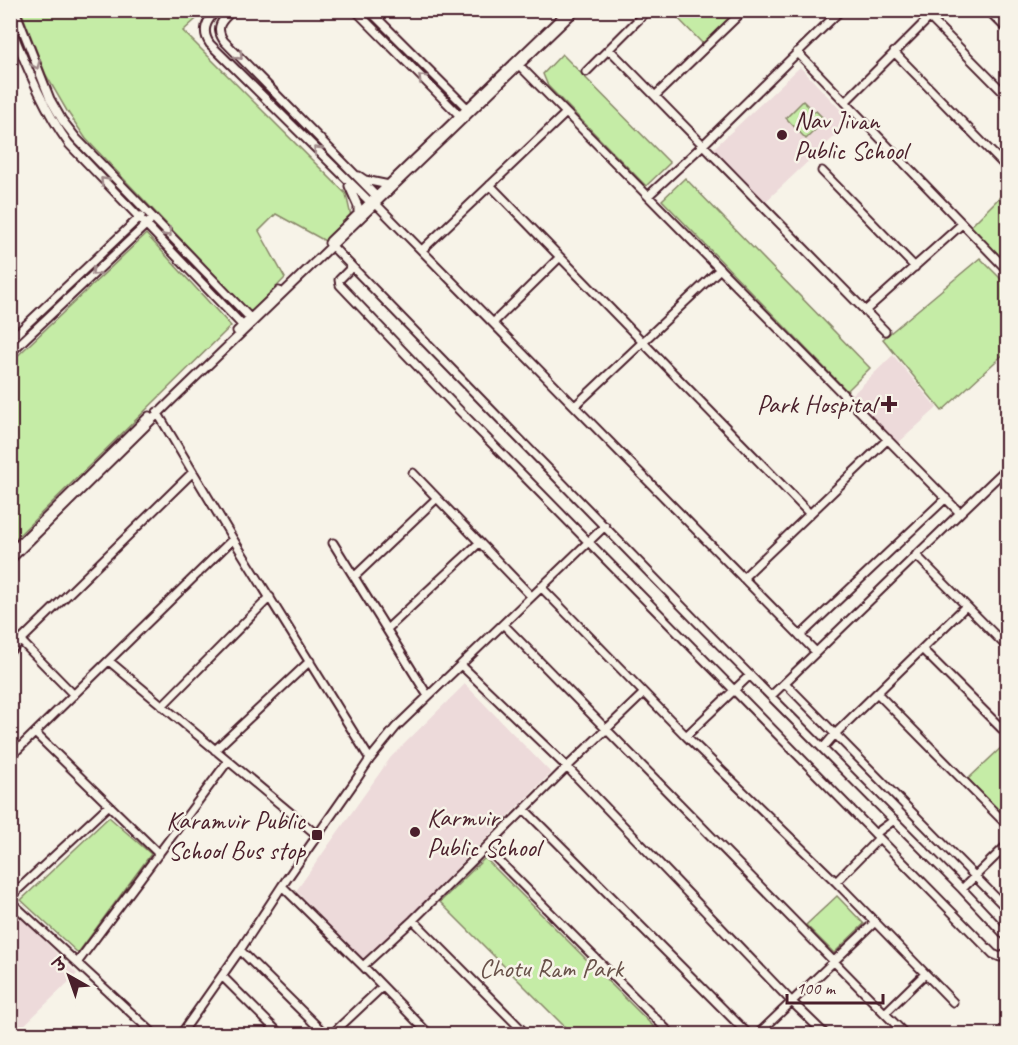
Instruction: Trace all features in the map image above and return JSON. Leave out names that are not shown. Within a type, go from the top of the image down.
[{"type":"street","points":[[15,10],[46,88],[62,120],[76,138],[252,320]]},
{"type":"street","points":[[217,10],[206,23],[204,31],[210,44],[344,177],[375,202],[816,652]]},
{"type":"street","points":[[233,10],[220,25],[221,36],[352,172],[375,202]]},
{"type":"street","points":[[355,10],[462,118]]},
{"type":"street","points":[[369,10],[470,110]]},
{"type":"street","points":[[470,110],[476,100],[518,64],[569,10]]},
{"type":"street","points":[[10,553],[576,10]]},
{"type":"street","points":[[586,72],[648,10]]},
{"type":"street","points":[[655,96],[744,10]]},
{"type":"street","points":[[648,196],[841,10]]},
{"type":"street","points":[[922,10],[1008,97]]},
{"type":"street","points":[[988,10],[1007,29]]},
{"type":"street","points":[[844,102],[929,18]]},
{"type":"street","points":[[10,26],[39,94],[69,144],[244,327]]},
{"type":"street","points":[[609,49],[885,332]]},
{"type":"street","points":[[797,52],[1008,271]]},
{"type":"street","points":[[894,52],[1008,169]]},
{"type":"street","points":[[518,64],[960,513]]},
{"type":"street","points":[[455,96],[476,100]]},
{"type":"street","points":[[446,102],[450,125]]},
{"type":"street","points":[[422,250],[566,112]]},
{"type":"street","points":[[331,244],[358,214],[375,202],[388,185],[450,125],[462,118]]},
{"type":"street","points":[[822,171],[915,267]]},
{"type":"street","points":[[352,172],[366,180],[388,185]]},
{"type":"street","points":[[344,177],[358,206],[358,214]]},
{"type":"street","points":[[490,185],[810,514]]},
{"type":"street","points":[[10,340],[147,211]]},
{"type":"street","points":[[10,353],[153,218]]},
{"type":"street","points":[[865,311],[962,224]]},
{"type":"street","points":[[331,244],[1008,938]]},
{"type":"street","points":[[493,323],[560,257]]},
{"type":"street","points":[[352,267],[339,280],[340,285],[457,408],[993,954],[1000,957],[1008,953]]},
{"type":"street","points":[[574,406],[720,269]]},
{"type":"street","points":[[157,412],[370,759]]},
{"type":"street","points":[[10,560],[157,412]]},
{"type":"street","points":[[743,578],[888,439]]},
{"type":"street","points":[[10,651],[193,472]]},
{"type":"street","points":[[413,473],[531,596]]},
{"type":"street","points":[[771,696],[960,513],[1006,473]]},
{"type":"street","points":[[354,577],[437,498]]},
{"type":"street","points":[[800,636],[946,498]]},
{"type":"street","points":[[181,1035],[370,759],[396,728],[428,696],[605,526]]},
{"type":"street","points":[[10,757],[234,539]]},
{"type":"street","points":[[333,543],[428,696]]},
{"type":"street","points":[[387,629],[479,543]]},
{"type":"street","points":[[916,555],[1008,648]]},
{"type":"street","points":[[541,587],[953,1002]]},
{"type":"street","points":[[162,706],[270,597]]},
{"type":"street","points":[[823,748],[966,606]]},
{"type":"street","points":[[503,624],[905,1034]]},
{"type":"street","points":[[21,641],[74,695]]},
{"type":"street","points":[[922,649],[1008,735]]},
{"type":"street","points":[[109,661],[317,835]]},
{"type":"street","points":[[215,750],[310,661]]},
{"type":"street","points":[[462,665],[567,767],[825,1035]]},
{"type":"street","points":[[687,736],[750,675]]},
{"type":"street","points":[[785,682],[1008,910]]},
{"type":"street","points":[[363,966],[413,920],[644,693]]},
{"type":"street","points":[[877,693],[1008,826]]},
{"type":"street","points":[[35,733],[159,854]]},
{"type":"street","points":[[77,963],[228,761]]},
{"type":"street","points":[[10,897],[109,805]]},
{"type":"street","points":[[525,810],[748,1035]]},
{"type":"street","points":[[836,882],[894,820]]},
{"type":"street","points":[[962,889],[1008,844]]},
{"type":"street","points":[[486,848],[671,1035]]},
{"type":"street","points":[[282,886],[363,966],[427,1034]]},
{"type":"street","points":[[10,901],[154,1035]]},
{"type":"street","points":[[413,920],[526,1035]]},
{"type":"street","points":[[758,1035],[874,922]]},
{"type":"street","points":[[240,950],[326,1035]]},
{"type":"street","points":[[885,1013],[925,974]]},
{"type":"street","points":[[222,976],[280,1035]]},
{"type":"street","points":[[332,1035],[382,987]]},
{"type":"shaded area","name":"Nav Jivan Public School","points":[[800,67],[851,121],[764,203],[713,149]]},
{"type":"shaded area","points":[[893,355],[937,408],[897,444],[851,396]]},
{"type":"shaded area","name":"Karmvir Public School","points":[[465,684],[551,773],[365,961],[296,891],[391,757]]},
{"type":"shaded area","points":[[10,906],[77,974],[15,1034],[10,1034]]},
{"type":"green space","points":[[21,11],[205,11],[183,31],[346,194],[351,216],[327,242],[276,214],[259,231],[285,278],[251,313],[86,139],[46,75]]},
{"type":"green space","points":[[671,11],[733,11],[736,14],[704,45]]},
{"type":"green space","points":[[562,54],[670,163],[646,186],[548,86],[543,74]]},
{"type":"green space","points":[[803,101],[825,120],[806,139],[786,118]]},
{"type":"green space","points":[[685,178],[870,368],[847,391],[662,200]]},
{"type":"green space","points":[[1007,190],[1007,266],[970,227]]},
{"type":"green space","points":[[146,234],[231,326],[11,543],[11,362]]},
{"type":"green space","points":[[980,258],[1007,285],[1007,351],[942,411],[883,339]]},
{"type":"green space","points":[[1006,743],[1008,745],[1008,809],[1002,814],[968,779]]},
{"type":"green space","points":[[109,817],[151,854],[78,953],[21,900]]},
{"type":"green space","name":"Chotu Ram Park","points":[[485,858],[661,1034],[572,1034],[440,902]]},
{"type":"green space","points":[[837,896],[864,924],[834,953],[806,925]]},
{"type":"place","name":"Nav Jivan Public School","points":[[782,135]]},
{"type":"place","name":"Park Hospital","points":[[889,404]]},
{"type":"place","name":"Karmvir Public School","points":[[415,832]]},
{"type":"place","name":"Karamvir Public School Bus stop","points":[[317,835]]}]
